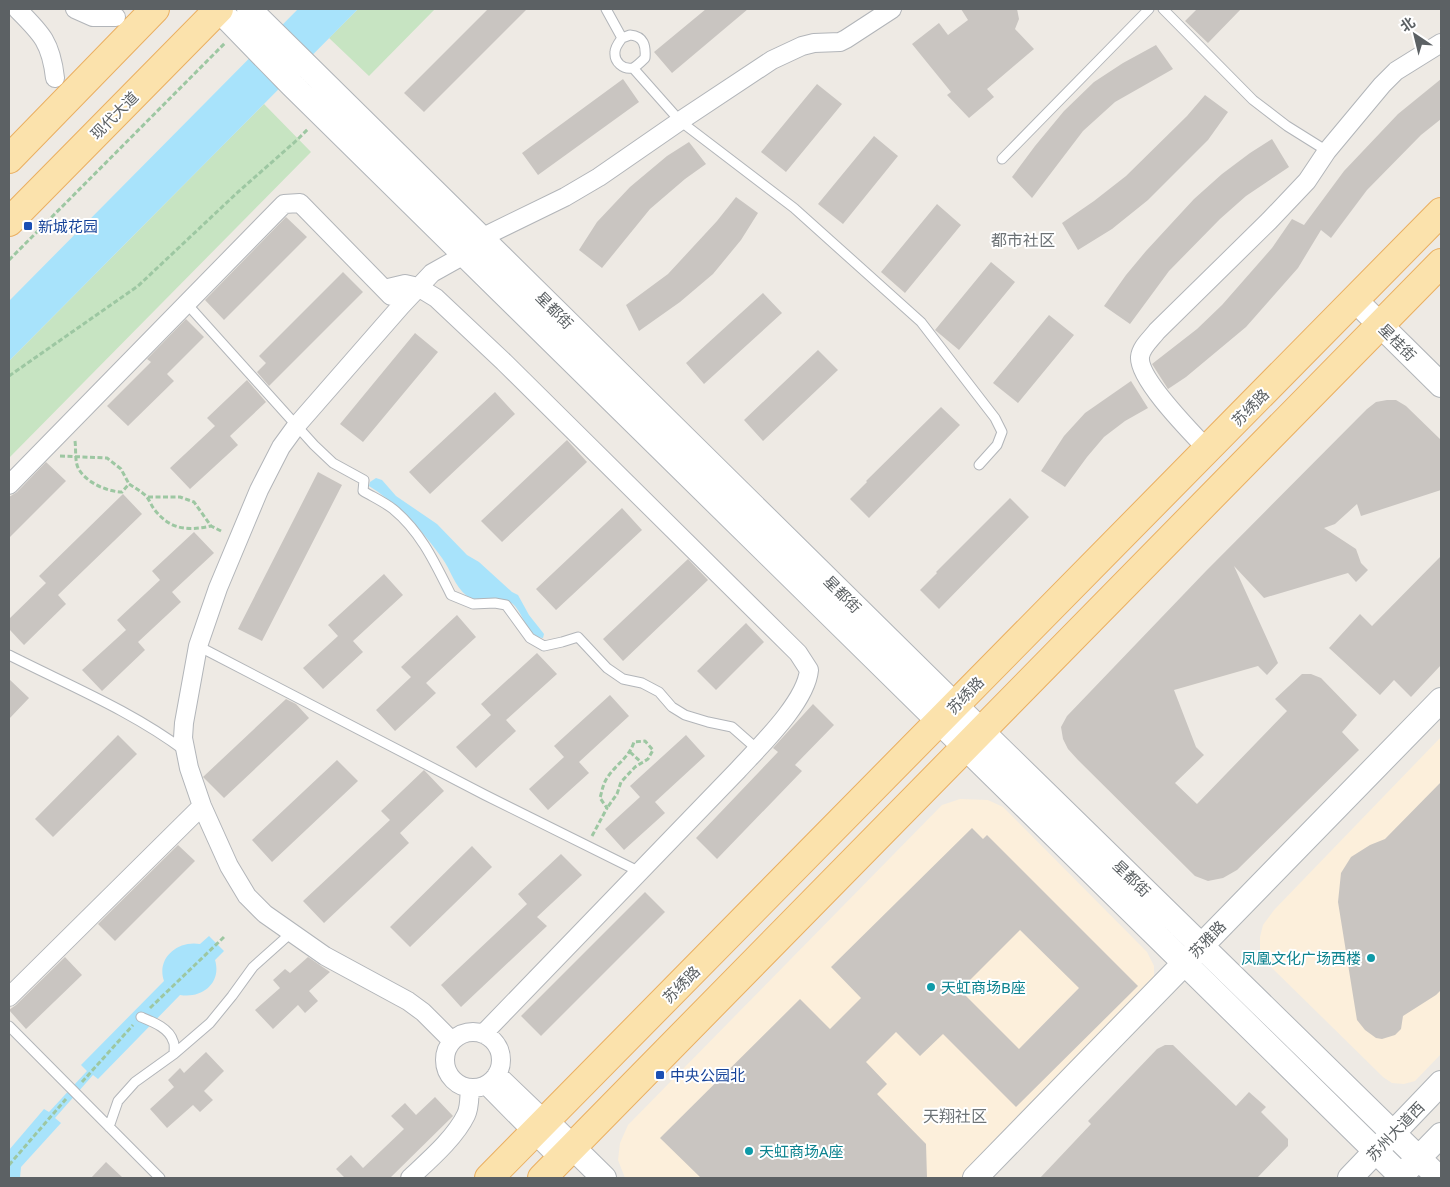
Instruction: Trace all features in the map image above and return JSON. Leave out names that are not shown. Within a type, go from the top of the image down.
[{"type":"main road","points":[[9,159],[155,9]]},
{"type":"main road","name":"星都街","points":[[218,9],[322,113],[474,246]]},
{"type":"main road","name":"现代大道","points":[[9,222],[218,9]]},
{"type":"main road","name":"星都街","points":[[249,9],[309,67],[474,246],[947,714],[1201,945],[1438,1178]]},
{"type":"main road","name":"苏绣路","points":[[489,1178],[1441,212]]},
{"type":"main road","points":[[558,1162],[1441,263]]},
{"type":"main road","name":"星桂街","points":[[1355,300],[1441,384]]},
{"type":"main road","name":"苏雅路","points":[[975,1178],[1441,700]]},
{"type":"main road","name":"星都街","points":[[974,740],[1184,962],[1401,1178]]},
{"type":"main road","name":"苏州大道西","points":[[1350,1178],[1441,1083]]},
{"type":"main road","points":[[540,1127],[558,1162],[604,1178]]},
{"type":"main road","points":[[1401,1178],[1441,1135]]},
{"type":"street","points":[[17,9],[37,28],[46,42],[53,58],[55,78]]},
{"type":"street","points":[[75,9],[93,17],[116,17]]},
{"type":"street","points":[[452,1041],[423,1012],[408,1001],[391,990],[325,956],[266,914],[247,896],[229,866],[202,806],[185,751],[184,723],[198,646],[218,588],[238,539],[271,466],[297,425],[400,306],[432,273],[474,246],[599,177],[680,120],[772,60],[802,46],[814,43],[832,43],[846,39],[892,9]]},
{"type":"street","points":[[1207,449],[1173,413],[1154,388],[1142,368],[1141,354],[1143,349],[1157,331],[1307,181],[1327,151],[1371,97],[1396,72],[1441,43]]},
{"type":"street","points":[[9,485],[284,204],[300,203],[400,306]]},
{"type":"street","points":[[384,288],[405,284],[418,287],[436,298],[504,362],[804,660],[809,670],[809,675],[790,710],[757,749],[483,1034]]},
{"type":"street","points":[[9,997],[202,806]]},
{"type":"street","points":[[410,1178],[443,1145],[462,1122],[484,1082],[501,1062],[499,1050],[493,1040],[483,1034],[470,1032],[463,1034],[452,1041],[445,1055],[446,1070],[456,1082],[484,1082],[540,1127]]},
{"type":"lane","points":[[606,9],[622,38]]},
{"type":"lane","points":[[1002,159],[1149,9]]},
{"type":"lane","points":[[1163,9],[1253,100],[1287,126],[1327,151]]},
{"type":"lane","points":[[637,36],[646,46],[645,58],[633,68],[624,68],[617,63],[614,54],[622,38],[637,36]]},
{"type":"lane","points":[[633,68],[680,120],[794,208],[922,322],[995,418],[1002,432],[997,446],[979,465]]},
{"type":"lane","points":[[187,304],[314,445],[333,463],[364,480],[363,491],[392,508],[417,533],[439,568],[451,595],[473,604],[495,603],[506,605],[530,638],[544,646],[578,636],[607,668],[623,679],[642,684],[659,692],[672,707],[685,715],[732,727],[757,749]]},
{"type":"lane","points":[[198,646],[270,685],[638,872]]},
{"type":"lane","points":[[9,655],[120,711],[167,737],[185,751]]},
{"type":"lane","points":[[109,1126],[118,1101],[135,1082],[174,1054],[210,1023],[253,967],[291,932]]},
{"type":"lane","points":[[141,1017],[156,1023],[166,1030],[174,1042],[174,1054]]},
{"type":"lane","points":[[9,1026],[160,1178]]},
{"type":"path","points":[[9,260],[244,37]]},
{"type":"path","points":[[9,376],[138,286],[238,192],[297,140],[322,113]]},
{"type":"path","points":[[68,425],[74,434],[78,467],[90,480],[112,492],[122,492],[129,484]]},
{"type":"path","points":[[48,445],[57,455],[107,458],[121,469],[129,484],[147,497],[154,509],[165,521],[182,529],[210,526]]},
{"type":"path","points":[[147,497],[180,497],[194,502],[210,526],[238,539]]},
{"type":"path","points":[[587,846],[607,808],[617,794],[621,782],[635,767],[648,759],[653,750],[645,741],[634,742],[630,752],[608,776],[600,798],[607,808]]},
{"type":"path","points":[[630,752],[642,763]]},
{"type":"path","points":[[9,1165],[72,1091],[141,1017],[224,937]]},
{"type":"shaded area","points":[[1441,737],[1441,1054],[1415,1081],[1404,1084],[1392,1083],[1383,1077],[1265,961],[1260,949],[1260,937],[1263,925],[1274,910]]},
{"type":"shaded area","points":[[960,799],[988,800],[1003,807],[1147,952],[1154,966],[1154,979],[1151,987],[962,1178],[625,1178],[618,1160],[620,1143],[628,1125],[942,805]]},
{"type":"green space","points":[[358,9],[435,9],[369,76],[329,38]]},
{"type":"green space","points":[[264,104],[311,152],[9,458],[9,361]]},
{"type":"water","points":[[298,9],[358,9],[9,361],[9,301]]},
{"type":"water","points":[[376,478],[382,480],[396,496],[437,524],[467,555],[479,562],[512,592],[518,595],[529,615],[544,634],[543,638],[533,634],[514,605],[509,602],[503,600],[478,600],[467,596],[456,583],[442,558],[418,527],[400,509],[369,486],[370,482]]},
{"type":"water","points":[[209,936],[224,951],[215,960],[216,976],[213,982],[203,992],[188,996],[180,995],[98,1079],[93,1075],[55,1118],[61,1123],[21,1167],[20,1178],[9,1178],[9,1150],[44,1109],[49,1112],[87,1071],[81,1065],[164,981],[162,973],[166,958],[177,948],[192,943],[200,944]]},
{"type":"building","points":[[488,9],[527,9],[424,112],[404,93]]},
{"type":"building","points":[[706,9],[748,9],[672,73],[654,52]]},
{"type":"building","points":[[961,9],[1017,9],[1019,19],[1015,29],[1034,49],[987,89],[994,97],[969,118],[947,95],[951,92],[912,44],[939,23],[948,35],[968,20]]},
{"type":"building","points":[[1197,9],[1241,9],[1208,43],[1185,21]]},
{"type":"building","points":[[1156,45],[1173,69],[1115,102],[1083,131],[1032,198],[1012,177],[1035,146],[1064,111],[1094,82]]},
{"type":"building","points":[[623,79],[639,102],[538,175],[522,153]]},
{"type":"building","points":[[1441,79],[1441,119],[1421,135],[1367,190],[1331,238],[1321,230],[1298,268],[1246,327],[1186,377],[1168,389],[1152,364],[1197,329],[1222,305],[1272,248],[1292,219],[1304,225],[1344,171],[1398,114]]},
{"type":"building","points":[[817,84],[842,104],[786,172],[761,152]]},
{"type":"building","points":[[1205,95],[1228,112],[1208,140],[1148,200],[1112,229],[1078,250],[1062,223],[1126,176],[1187,116]]},
{"type":"building","points":[[874,136],[898,156],[843,224],[818,204]]},
{"type":"building","points":[[1272,139],[1289,167],[1246,196],[1220,219],[1169,271],[1130,324],[1104,306],[1146,251],[1194,199],[1222,174]]},
{"type":"building","points":[[689,142],[706,164],[650,209],[602,268],[579,250],[597,222],[630,187],[667,156]]},
{"type":"building","points":[[736,197],[758,213],[741,240],[713,274],[680,302],[639,331],[626,305],[668,274],[717,221]]},
{"type":"building","points":[[937,204],[961,225],[905,293],[881,272]]},
{"type":"building","points":[[286,217],[307,237],[224,320],[205,300]]},
{"type":"building","points":[[991,262],[1015,282],[959,350],[935,330]]},
{"type":"building","points":[[343,272],[363,292],[269,386],[257,372],[266,363],[259,356]]},
{"type":"building","points":[[763,293],[782,313],[704,384],[686,363]]},
{"type":"building","points":[[1049,315],[1074,335],[1018,403],[993,383]]},
{"type":"building","points":[[186,319],[204,337],[167,374],[174,381],[128,426],[107,406],[151,362],[147,359]]},
{"type":"building","points":[[415,333],[438,352],[363,442],[340,424]]},
{"type":"building","points":[[818,350],[838,370],[763,441],[744,420]]},
{"type":"building","points":[[247,380],[266,402],[230,436],[238,445],[190,489],[170,468],[215,426],[207,418]]},
{"type":"building","points":[[1131,381],[1148,408],[1125,421],[1104,437],[1065,487],[1041,471],[1064,436],[1085,413]]},
{"type":"building","points":[[495,392],[515,414],[430,494],[409,472]]},
{"type":"building","points":[[1396,400],[1406,406],[1441,440],[1441,490],[1361,516],[1357,504],[1335,524],[1324,528],[1356,549],[1361,563],[1368,570],[1356,582],[1348,573],[1264,598],[1234,566],[1278,663],[1267,675],[1258,666],[1174,690],[1196,747],[1204,755],[1175,783],[1197,804],[1287,711],[1275,699],[1302,674],[1311,674],[1321,678],[1357,715],[1342,732],[1359,750],[1237,870],[1223,878],[1208,881],[1195,876],[1068,749],[1063,739],[1061,727],[1067,716],[1206,571],[1367,409],[1376,402]]},
{"type":"building","points":[[941,407],[960,425],[869,518],[850,499]]},
{"type":"building","points":[[567,440],[587,462],[502,542],[481,521]]},
{"type":"building","points":[[46,462],[66,481],[9,538],[9,497],[17,492]]},
{"type":"building","points":[[318,472],[342,485],[262,641],[238,629]]},
{"type":"building","points":[[123,494],[142,514],[58,595],[66,604],[24,645],[9,629],[9,619],[46,583],[39,576]]},
{"type":"building","points":[[1010,498],[1029,517],[939,609],[920,590]]},
{"type":"building","points":[[622,508],[642,530],[556,610],[536,589]]},
{"type":"building","points":[[194,532],[214,553],[172,592],[181,602],[138,642],[145,650],[102,691],[82,670],[126,630],[117,620],[160,580],[152,571]]},
{"type":"building","points":[[1441,556],[1441,665],[1411,697],[1394,680],[1380,695],[1329,648],[1360,614],[1372,626]]},
{"type":"building","points":[[688,559],[708,580],[623,661],[603,639]]},
{"type":"building","points":[[384,574],[403,595],[353,641],[363,652],[323,689],[303,668],[338,636],[328,625]]},
{"type":"building","points":[[457,615],[476,637],[426,683],[436,693],[395,731],[376,710],[411,677],[401,667]]},
{"type":"building","points":[[746,623],[764,642],[716,690],[697,671]]},
{"type":"building","points":[[537,653],[557,674],[506,720],[516,731],[476,768],[456,747],[491,715],[481,704]]},
{"type":"building","points":[[9,679],[29,698],[9,719]]},
{"type":"building","points":[[610,695],[629,716],[579,762],[589,773],[548,810],[529,789],[564,757],[554,746]]},
{"type":"building","points":[[286,699],[296,704],[309,718],[224,798],[203,777]]},
{"type":"building","points":[[813,704],[834,725],[795,765],[802,771],[717,859],[696,838],[778,752],[773,748]]},
{"type":"building","points":[[118,735],[137,754],[53,837],[35,819]]},
{"type":"building","points":[[686,735],[705,756],[655,802],[665,813],[624,850],[605,829],[640,797],[630,786]]},
{"type":"building","points":[[337,760],[358,781],[272,862],[252,840]]},
{"type":"building","points":[[424,770],[444,791],[400,833],[409,843],[324,923],[303,901],[390,820],[381,811]]},
{"type":"building","points":[[1441,782],[1441,990],[1403,1016],[1401,1029],[1395,1035],[1382,1039],[1376,1038],[1365,1030],[1357,1020],[1338,902],[1341,873],[1351,857],[1370,845],[1385,839]]},
{"type":"building","points":[[972,828],[983,839],[987,835],[1138,986],[1016,1107],[943,1034],[920,1056],[896,1032],[866,1062],[887,1084],[877,1094],[926,1144],[927,1178],[701,1178],[660,1138],[800,999],[830,1029],[861,998],[831,967]],"holes":[[[1020,930],[1079,988],[1019,1049],[960,990]]]},
{"type":"building","points":[[178,845],[195,861],[115,941],[98,924]]},
{"type":"building","points":[[472,846],[492,867],[410,947],[390,927]]},
{"type":"building","points":[[561,854],[582,875],[537,917],[547,926],[461,1007],[441,985],[527,904],[518,894]]},
{"type":"building","points":[[645,892],[665,912],[541,1036],[521,1016]]},
{"type":"building","points":[[65,957],[82,975],[26,1029],[9,1010]]},
{"type":"building","points":[[308,957],[330,972],[309,991],[318,1001],[305,1013],[298,1005],[273,1029],[255,1010],[280,988],[273,980],[285,969],[290,973]]},
{"type":"building","points":[[1165,1045],[1173,1045],[1236,1106],[1249,1092],[1266,1107],[1261,1112],[1288,1139],[1288,1146],[1257,1178],[1040,1178],[1091,1124],[1088,1121],[1157,1049]]},
{"type":"building","points":[[206,1052],[224,1071],[204,1091],[213,1100],[200,1112],[193,1105],[167,1128],[150,1109],[174,1087],[168,1080],[180,1068],[184,1073]]},
{"type":"building","points":[[435,1097],[453,1116],[390,1178],[345,1178],[336,1169],[351,1155],[363,1168],[404,1129],[391,1116],[405,1103],[416,1115]]},
{"type":"building","points":[[106,1162],[123,1178],[91,1178]]},
{"type":"place","name":"新城花园","points":[[28,226]]},
{"type":"place","name":"凤凰文化广场西楼","points":[[1371,958]]},
{"type":"place","name":"天虹商场B座","points":[[931,987]]},
{"type":"place","name":"中央公园北","points":[[660,1075]]},
{"type":"place","name":"天虹商场A座","points":[[749,1151]]},
{"type":"district","name":"都市社区","points":[[1023,240]]},
{"type":"district","name":"天翔社区","points":[[955,1116]]}]
